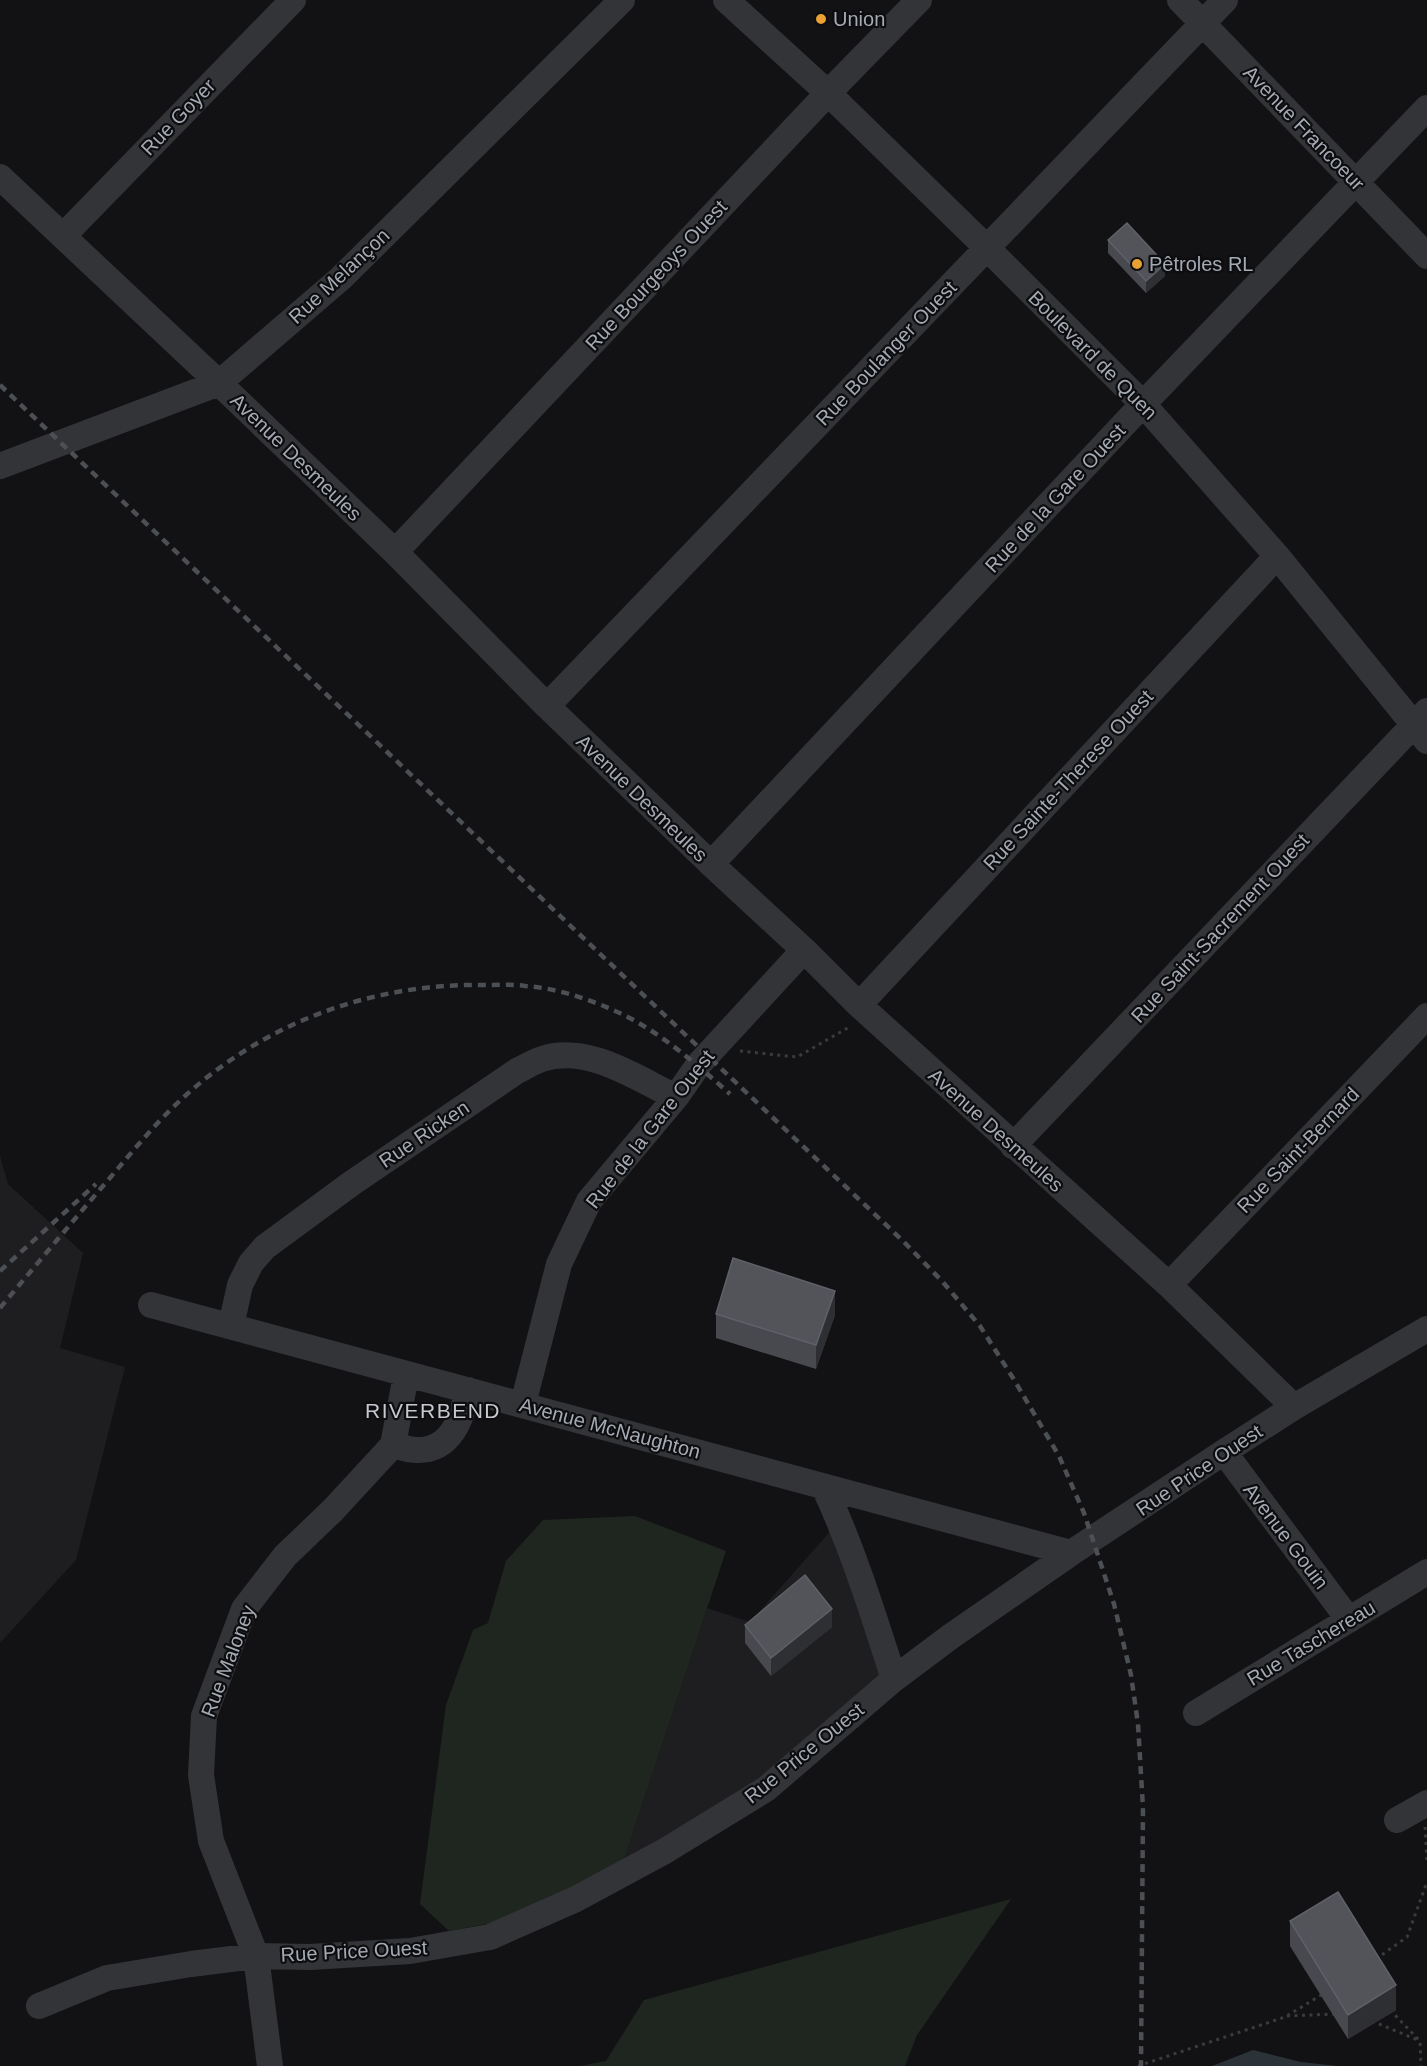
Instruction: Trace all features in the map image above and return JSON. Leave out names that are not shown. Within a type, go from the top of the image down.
[{"type":"street","name":"Rue Goyer","points":[[64,235],[293,0]]},
{"type":"street","name":"Rue Melançon","points":[[0,466],[219,383],[341,278],[622,0]]},
{"type":"street","name":"Boulevard de Quen","points":[[726,0],[828,93],[1143,404],[1423,725]]},
{"type":"street","name":"Rue Bourgeoys Ouest","points":[[395,552],[828,93],[919,0]]},
{"type":"street","name":"Avenue Francoeur","points":[[1180,0],[1427,256]]},
{"type":"street","name":"Rue Boulanger Ouest","points":[[547,706],[1226,0]]},
{"type":"street","name":"Rue de la Gare Ouest","points":[[711,864],[1143,404],[1427,108]]},
{"type":"street","name":"Avenue Desmeules","points":[[0,177],[64,235],[395,552],[547,706],[711,864],[865,1010],[1168,1286],[1294,1407]]},
{"type":"street","name":"Rue Sainte-Therese Ouest","points":[[865,1010],[1277,556]]},
{"type":"street","name":"Rue Saint-Sacrement Ouest","points":[[1014,1146],[1423,725]]},
{"type":"street","name":"Rue de la Gare Ouest","points":[[523,1404],[560,1264],[589,1201],[676,1097],[713,1048],[804,950]]},
{"type":"street","name":"Rue Saint-Bernard","points":[[1168,1286],[1427,1016]]},
{"type":"street","name":"Rue Ricken","points":[[231,1326],[240,1285],[251,1263],[265,1246],[352,1183],[517,1071],[542,1059],[579,1056],[595,1059],[676,1097]]},
{"type":"street","name":"Avenue McNaughton","points":[[151,1305],[1071,1553]]},
{"type":"street","name":"Rue Price Ouest","points":[[39,2006],[107,1978],[256,1956],[310,1957],[410,1951],[490,1937],[576,1899],[655,1857],[766,1789],[894,1679],[950,1637],[1071,1553],[1224,1452],[1294,1407],[1427,1329]]},
{"type":"street","points":[[406,1375],[393,1446],[418,1450],[440,1446],[457,1426],[468,1390]]},
{"type":"street","name":"Rue Maloney","points":[[270,2066],[256,1956],[211,1841],[201,1775],[204,1716],[244,1609],[285,1556],[333,1510],[393,1446]]},
{"type":"street","name":"Avenue Gouin","points":[[1224,1452],[1349,1620]]},
{"type":"street","points":[[824,1487],[855,1563],[894,1679]]},
{"type":"street","name":"Rue Taschereau","points":[[1196,1713],[1427,1572]]},
{"type":"street","points":[[1397,1820],[1425,1804]]},
{"type":"path","points":[[713,1048],[796,1057],[865,1010]]},
{"type":"path","points":[[1425,1804],[1427,1862]]},
{"type":"path","points":[[1373,1961],[1407,1937],[1427,1882]]},
{"type":"path","points":[[1138,2066],[1285,2017],[1325,1992]]},
{"type":"path","points":[[1388,2007],[1420,2042],[1421,2066]]},
{"type":"path","points":[[1285,2017],[1341,2014]]},
{"type":"path","points":[[1372,2021],[1420,2042]]},
{"type":"shaded area","points":[[0,1156],[8,1184],[83,1253],[60,1348],[125,1367],[76,1560],[0,1643]]},
{"type":"shaded area","points":[[635,1516],[726,1551],[623,1863],[514,1919],[449,1931],[420,1904],[446,1705],[473,1630],[488,1623],[506,1561],[543,1520]]},
{"type":"shaded area","points":[[835,1526],[886,1677],[761,1783],[623,1863],[707,1608],[750,1622]]},
{"type":"shaded area","points":[[1011,1899],[917,2035],[905,2066],[580,2066],[606,2061],[644,2000]]},
{"type":"shaded area","points":[[1253,2050],[1301,2062],[1338,2066],[1212,2066]]},
{"type":"building","points":[[1127,223],[1165,264],[1146,281],[1108,240]]},
{"type":"building","points":[[733,1258],[835,1291],[816,1345],[716,1314]]},
{"type":"building","points":[[805,1575],[832,1609],[771,1658],[745,1625]]},
{"type":"building","points":[[1338,1892],[1396,1985],[1348,2015],[1290,1921]]},
{"type":"railway","points":[[0,385],[903,1241],[942,1281],[980,1326],[1059,1456],[1084,1513],[1114,1604],[1131,1675],[1138,1724],[1143,1808],[1141,2066]]},
{"type":"railway","points":[[0,1308],[146,1136],[185,1096],[217,1070],[251,1047],[287,1027],[363,999],[444,986],[515,985],[559,991],[603,1006],[660,1036],[730,1094]]},
{"type":"railway","points":[[0,1271],[96,1184]]},
{"type":"place","name":"Union","points":[[821,19]]},
{"type":"place","name":"Pêtroles RL","points":[[1137,264]]},
{"type":"district","name":"RIVERBEND","points":[[433,1411]]}]
